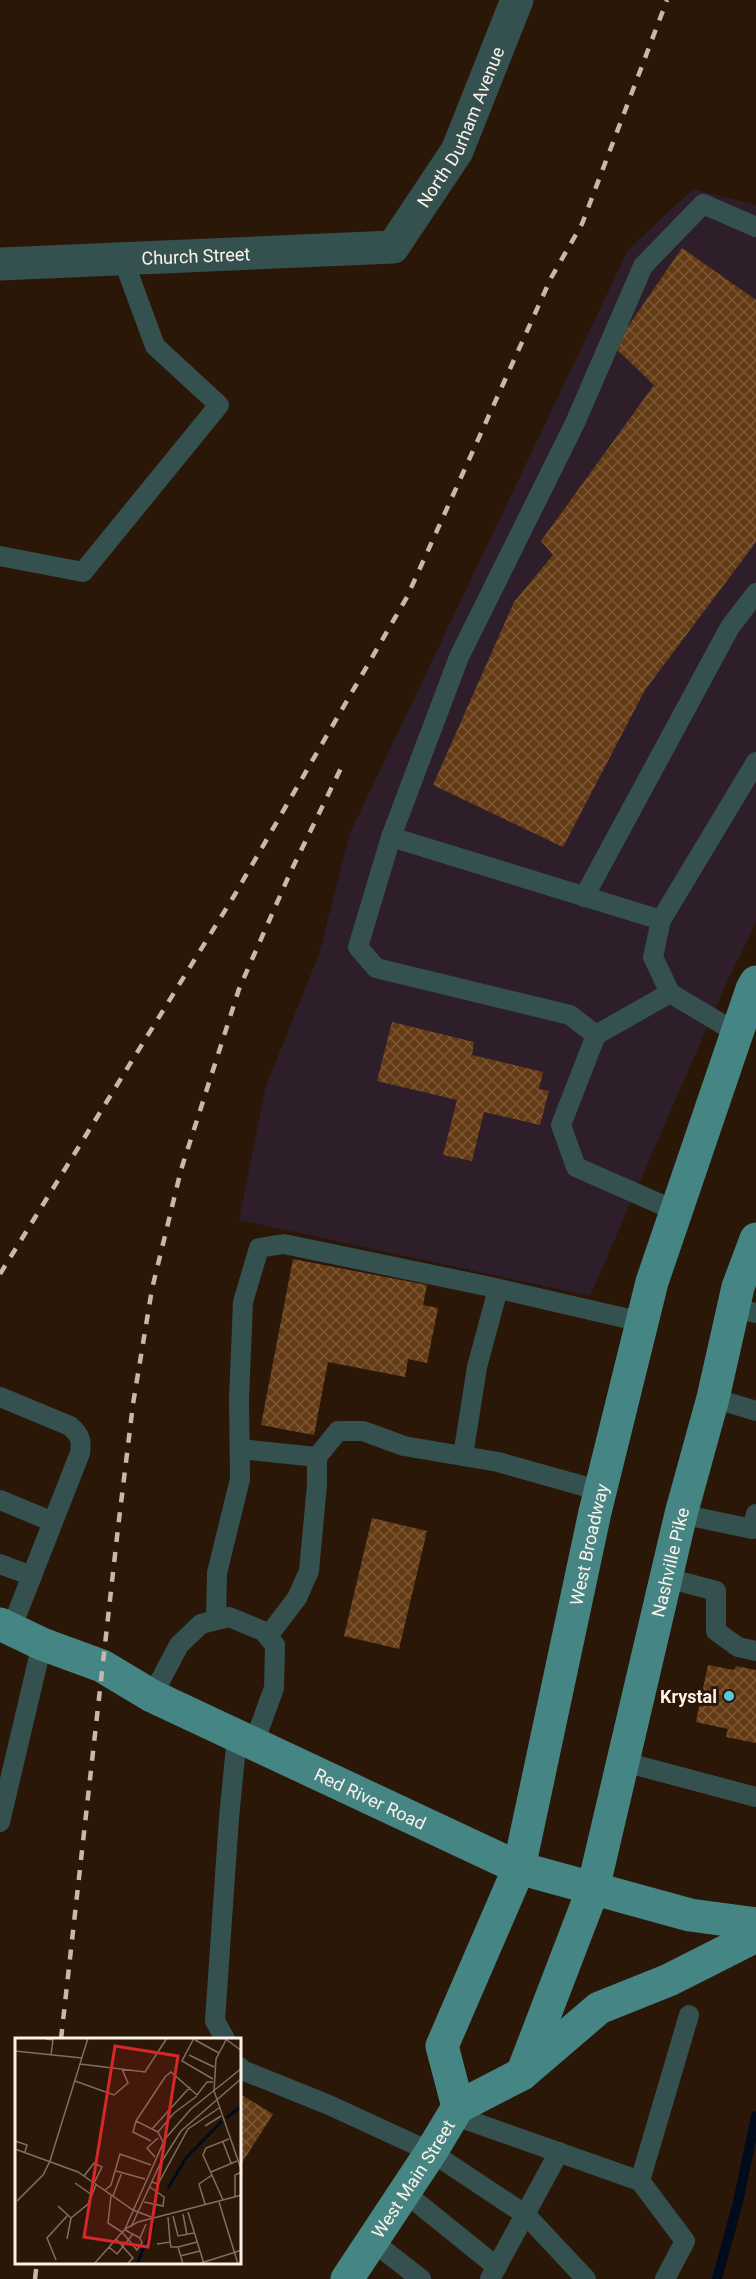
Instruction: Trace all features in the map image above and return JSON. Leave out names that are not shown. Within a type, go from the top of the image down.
[{"type":"main road","name":"West Broadway","points":[[455,2111],[442,2046],[519,1868],[601,1491],[652,1282],[676,1211],[746,1036],[756,982]]},
{"type":"main road","name":"Nashville Pike","points":[[592,1889],[624,1762],[681,1514],[713,1398],[745,1310],[738,1287],[756,1239]]},
{"type":"main road","name":"Red River Road","points":[[5,1627],[42,1644],[102,1666],[152,1695],[519,1868],[690,1915],[756,1924]]},
{"type":"main road","points":[[522,2074],[592,1889]]},
{"type":"main road","name":"West Main Street","points":[[347,2279],[431,2152],[455,2111],[522,2074],[599,2008],[669,1980],[756,1936]]},
{"type":"street","name":"North Durham Avenue","points":[[393,248],[457,151],[517,0]]},
{"type":"street","name":"Church Street","points":[[0,264],[393,248]]},
{"type":"lane","points":[[596,1035],[570,1015],[376,968],[358,947],[391,837],[459,657],[575,423],[643,266],[703,204],[756,227]]},
{"type":"lane","points":[[0,556],[83,572],[219,405],[155,346],[123,259]]},
{"type":"lane","points":[[584,897],[730,627],[756,593]]},
{"type":"lane","points":[[746,1036],[670,993],[653,957],[661,920],[756,762]]},
{"type":"lane","points":[[391,837],[661,920]]},
{"type":"lane","points":[[670,993],[596,1035],[561,1125],[576,1167],[676,1211]]},
{"type":"lane","points":[[216,1620],[217,1573],[240,1479],[239,1399],[243,1302],[259,1248],[284,1244],[642,1322]]},
{"type":"lane","points":[[464,1456],[477,1367],[498,1289]]},
{"type":"lane","points":[[0,1397],[70,1426],[79,1434],[81,1442],[80,1453],[32,1576],[5,1627]]},
{"type":"lane","points":[[713,1398],[756,1411]]},
{"type":"lane","points":[[268,1636],[297,1598],[309,1571],[317,1485],[317,1457],[338,1431],[363,1431],[404,1446],[498,1462],[601,1491]]},
{"type":"lane","points":[[240,1449],[317,1457]]},
{"type":"lane","points":[[0,1500],[53,1522]]},
{"type":"lane","points":[[681,1514],[752,1529],[756,1514]]},
{"type":"lane","points":[[0,1564],[32,1576]]},
{"type":"lane","points":[[667,1578],[716,1591],[716,1631],[738,1647],[756,1651]]},
{"type":"lane","points":[[152,1695],[179,1645],[201,1624],[229,1617],[263,1631],[275,1645],[274,1688],[246,1740],[229,1818],[215,2021],[224,2038]]},
{"type":"lane","points":[[0,1822],[6,1768],[42,1644]]},
{"type":"lane","points":[[624,1762],[756,1797]]},
{"type":"lane","points":[[640,2181],[689,2015]]},
{"type":"lane","points":[[242,2070],[329,2105],[431,2152],[526,2215],[586,2279]]},
{"type":"lane","points":[[455,2111],[640,2181],[685,2241],[665,2279]]},
{"type":"lane","points":[[404,2192],[493,2273],[559,2152]]},
{"type":"lane","points":[[372,2241],[421,2279]]},
{"type":"shaded area","points":[[693,189],[756,205],[756,923],[725,986],[590,1296],[239,1220],[266,1086],[319,954],[350,833],[628,250]]},
{"type":"building","points":[[682,248],[756,300],[756,542],[645,690],[563,847],[433,785],[514,602],[553,555],[541,541],[654,385],[614,347]]},
{"type":"building","points":[[392,1022],[474,1042],[472,1055],[543,1072],[539,1089],[549,1091],[540,1125],[484,1112],[472,1161],[443,1155],[457,1100],[377,1081]]},
{"type":"building","points":[[293,1259],[427,1285],[423,1305],[438,1308],[427,1363],[408,1359],[405,1377],[328,1362],[314,1435],[261,1425]]},
{"type":"building","points":[[372,1518],[427,1531],[399,1649],[344,1636]]},
{"type":"building","name":"Krystal","points":[[708,1665],[734,1670],[736,1666],[756,1670],[756,1743],[726,1737],[728,1729],[696,1722]]},
{"type":"building","points":[[242,2095],[273,2114],[242,2163]]},
{"type":"waterway","points":[[717,2279],[738,2202],[756,2116]]},
{"type":"railway","points":[[0,1274],[234,896],[407,597],[551,278],[582,224],[667,0]]},
{"type":"railway","points":[[61,2038],[133,1404],[152,1289],[181,1170],[239,989],[291,871],[343,764]]},
{"type":"railway","points":[[35,2279],[37,2264]]},
{"type":"place","name":"Krystal","points":[[729,1696]]}]
